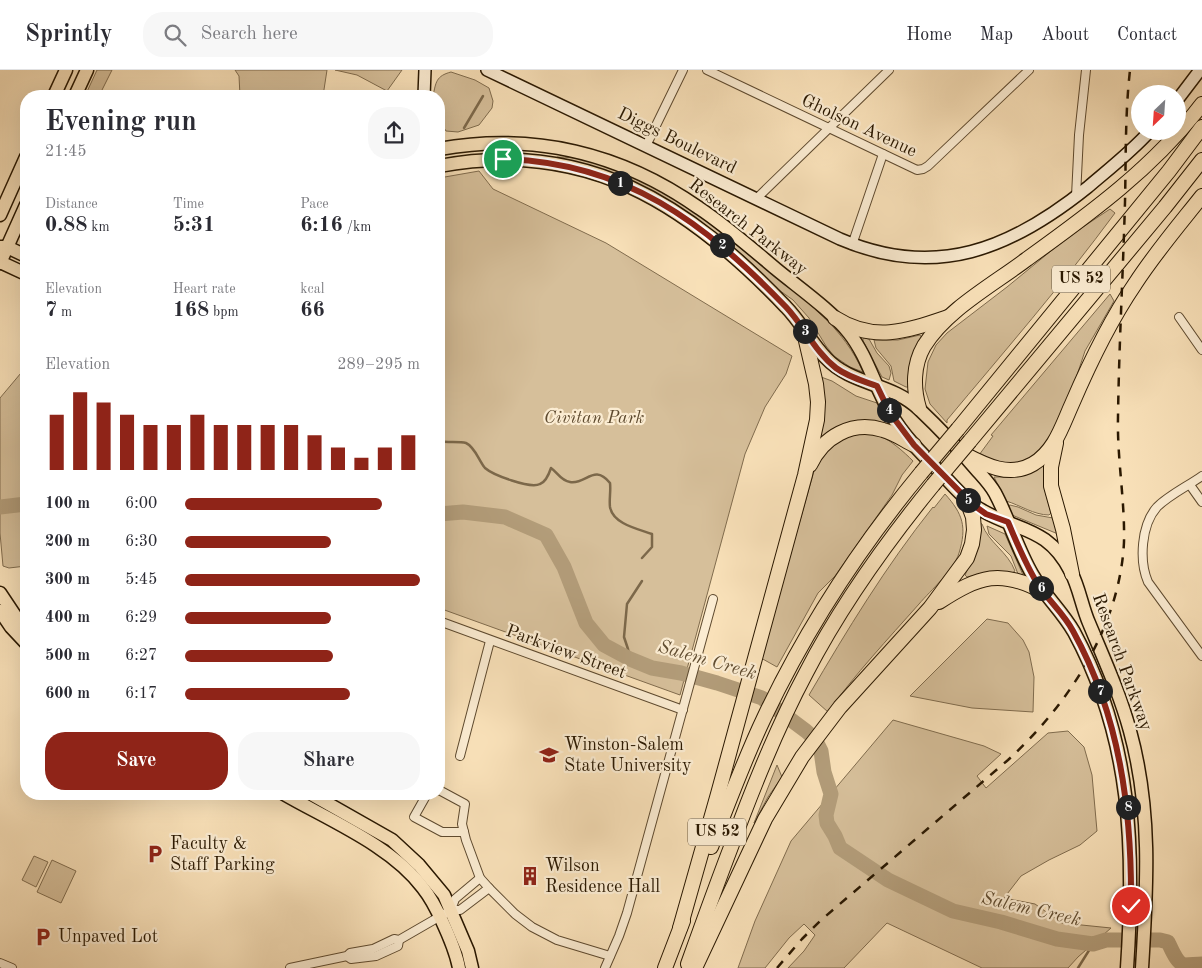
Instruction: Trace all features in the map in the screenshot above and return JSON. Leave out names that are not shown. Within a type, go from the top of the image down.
[{"type":"highway","points":[[919,408],[915,386],[917,362],[928,341],[948,316],[1121,188],[1161,150],[1202,104]]},
{"type":"highway","name":"US 52","points":[[665,968],[756,737],[784,679],[820,614],[850,566],[888,514],[1169,171],[1202,127]]},
{"type":"highway","name":"US 52","points":[[687,968],[769,748],[797,690],[829,631],[864,576],[933,485],[1140,238],[1202,160]]},
{"type":"highway","points":[[962,453],[992,467],[1016,470],[1032,465],[1051,448],[1098,347],[1122,304],[1150,262],[1202,196]]},
{"type":"highway","points":[[835,318],[856,329],[883,333],[907,330],[948,316]]},
{"type":"highway","points":[[680,928],[805,475],[818,402],[815,376],[803,328]]},
{"type":"highway","points":[[805,475],[815,455],[826,442],[852,428],[881,429],[914,445]]},
{"type":"highway","points":[[1058,436],[1051,467],[1051,486],[1063,529],[1072,574]]},
{"type":"highway","points":[[695,968],[765,819],[789,776],[828,721],[930,608],[962,565],[970,551],[974,523],[966,498]]},
{"type":"highway","points":[[930,608],[976,580],[994,578],[1022,582],[1045,593]]},
{"type":"main road","points":[[57,90],[66,70]]},
{"type":"main road","points":[[79,90],[87,70]]},
{"type":"main road","name":"Research Parkway","points":[[445,148],[479,143],[526,143],[571,150],[622,166],[664,186],[709,214],[835,318],[854,340],[890,413],[914,445],[966,498],[986,514],[1034,533],[1048,542],[1060,554],[1072,574],[1087,620],[1113,677],[1137,759],[1147,845],[1142,968]]},
{"type":"main road","name":"Research Parkway","points":[[445,165],[481,160],[510,159],[546,162],[589,172],[630,187],[675,212],[722,245],[787,308],[820,352],[837,368],[849,375],[901,395],[919,408],[962,453],[994,491],[1030,571],[1068,622],[1087,658],[1097,683],[1114,736],[1124,781],[1129,818],[1131,906],[1128,968]]},
{"type":"main road","points":[[0,215],[20,170]]},
{"type":"main road","points":[[20,216],[3,247],[0,262],[20,271]]},
{"type":"main road","points":[[3,247],[20,254]]},
{"type":"main road","points":[[0,594],[20,623]]},
{"type":"main road","points":[[0,611],[20,637]]},
{"type":"main road","points":[[294,800],[378,848],[405,869],[423,888],[440,916],[459,968]]},
{"type":"main road","points":[[322,800],[392,840],[419,865],[444,895],[468,951],[472,968]]},
{"type":"street","points":[[424,90],[425,70]]},
{"type":"street","name":"Diggs Boulevard","points":[[487,70],[852,244],[878,253],[908,258],[935,258],[962,254],[987,248],[1012,237],[1076,196],[1126,155],[1141,140]]},
{"type":"street","points":[[646,146],[683,70]]},
{"type":"street","name":"Gholson Avenue","points":[[707,70],[917,170],[928,166],[1029,70]]},
{"type":"street","points":[[756,199],[889,70]]},
{"type":"street","points":[[1076,196],[1079,135],[1086,70]]},
{"type":"street","points":[[1186,88],[1200,70]]},
{"type":"street","points":[[852,244],[883,154]]},
{"type":"street","points":[[1178,317],[1202,350]]},
{"type":"street","points":[[1202,476],[1164,501],[1152,514],[1142,550],[1143,572],[1148,582],[1202,656]]},
{"type":"street","points":[[1190,485],[1202,502]]},
{"type":"street","points":[[605,968],[627,913],[713,599]]},
{"type":"street","name":"Parkview Street","points":[[445,623],[683,710]]},
{"type":"street","points":[[460,756],[490,641]]},
{"type":"street","points":[[445,793],[465,804],[462,824],[464,832],[480,878],[488,888],[515,914],[532,927],[557,940],[610,956]]},
{"type":"street","points":[[424,800],[414,817],[442,832],[464,832]]},
{"type":"street","points":[[451,910],[455,899],[480,878]]},
{"type":"street","points":[[290,968],[347,956],[350,959],[364,954],[376,956],[398,946],[399,940],[440,916],[451,910],[460,910],[488,888]]},
{"type":"street","points":[[0,963],[12,968]]},
{"type":"green space","points":[[97,70],[112,70],[102,90],[88,90]]},
{"type":"green space","points":[[235,70],[327,70],[324,90],[240,90],[239,76]]},
{"type":"green space","points":[[335,70],[402,70],[388,90],[357,75]]},
{"type":"green space","points":[[451,72],[475,80],[489,88],[493,101],[492,108],[479,125],[458,132],[446,131],[445,90],[434,90],[442,75]]},
{"type":"green space","points":[[557,157],[586,160],[616,169],[645,182],[701,217],[752,256],[825,318],[846,343],[863,372],[850,367],[834,356],[809,318],[793,300],[765,280],[697,222],[556,160]]},
{"type":"green space","name":"Civitan Park","points":[[479,171],[493,189],[606,243],[792,356],[786,374],[765,407],[745,454],[680,695],[445,610],[445,177]]},
{"type":"green space","points":[[1110,209],[1115,213],[1095,240],[947,420],[947,423],[930,404],[925,389],[928,362],[936,345],[947,333],[1068,237]]},
{"type":"green space","points":[[1110,294],[1114,301],[1085,351],[1075,381],[1049,440],[1034,459],[1009,466],[979,455],[993,436],[991,435]]},
{"type":"green space","points":[[920,335],[922,338],[910,364],[908,387],[906,387],[894,381],[891,366],[876,348],[874,340],[898,340]]},
{"type":"green space","points":[[863,338],[869,339],[877,353],[889,366],[891,373],[889,380],[882,377]]},
{"type":"green space","points":[[20,374],[20,567],[9,568],[3,566],[0,533],[0,398]]},
{"type":"green space","points":[[821,377],[832,381],[856,396],[877,403],[885,422],[884,424],[816,445]]},
{"type":"green space","points":[[856,433],[881,436],[913,461],[902,475],[892,495],[835,576],[818,593],[777,667],[761,658],[816,464],[827,447]]},
{"type":"green space","points":[[1043,463],[1045,464],[1044,487],[1051,513],[1043,515],[1006,501],[994,477],[1008,477]]},
{"type":"green space","points":[[945,494],[956,508],[962,521],[963,536],[956,559],[942,580],[860,670],[828,712],[809,695],[883,575],[916,529]]},
{"type":"green space","points":[[1010,505],[1036,515],[1053,518],[1058,534],[1012,515],[1008,506]]},
{"type":"green space","points":[[980,523],[1008,558],[1015,571],[1012,573],[997,571],[967,577],[965,575],[976,551]]},
{"type":"green space","points":[[987,526],[1005,534],[1023,575],[1018,574],[1011,556],[989,534]]},
{"type":"green space","points":[[987,619],[1008,623],[1023,640],[1029,652],[1034,677],[1033,712],[972,708],[910,696]]},
{"type":"green space","points":[[893,720],[984,746],[1001,754],[977,776],[986,788],[1048,733],[1068,731],[1084,747],[1092,775],[1097,831],[1080,845],[1021,876],[1004,898],[1035,904],[1062,923],[1111,928],[1068,968],[982,968],[887,923],[844,968],[788,968],[804,951],[815,935],[804,924],[789,938],[765,968],[738,968],[755,921],[791,841]]},
{"type":"green space","points":[[777,765],[782,777],[768,797],[754,823]]},
{"type":"green space","points":[[34,856],[48,862],[36,887],[22,880]]},
{"type":"green space","points":[[52,860],[76,871],[61,903],[37,892]]},
{"type":"waterway","points":[[464,128],[483,96]]},
{"type":"waterway","points":[[445,442],[466,443],[489,471],[528,485],[544,482],[551,468],[562,478],[570,482],[581,481],[595,475],[604,477],[610,483],[610,507],[616,518],[633,528],[652,534],[652,547],[642,558]]},
{"type":"waterway","name":"Salem Creek","points":[[0,507],[20,505]]},
{"type":"waterway","name":"Salem Creek","points":[[445,514],[463,512],[505,517],[546,535],[564,567],[586,623],[604,645],[652,668],[681,673],[762,698],[806,731],[815,739],[821,751],[824,772],[831,794],[826,815],[827,823],[840,848],[888,880],[953,911],[1001,922],[1057,939],[1093,944],[1106,940],[1160,940],[1168,942],[1182,964],[1202,964]]},
{"type":"waterway","points":[[630,659],[624,637],[627,604],[642,581]]},
{"type":"waterway","points":[[1078,968],[1093,944]]},
{"type":"railway","points":[[777,968],[820,921],[1008,760],[1030,738],[1070,689],[1102,633],[1113,604],[1124,542],[1118,417],[1126,120],[1130,70]]},
{"type":"place","name":"Winston-Salem State University","points":[[549,755]]},
{"type":"place","name":"Faculty & Staff Parking","points":[[155,854]]},
{"type":"place","name":"Wilson Residence Hall","points":[[530,876]]},
{"type":"place","name":"Unpaved Lot","points":[[43,937]]},
{"type":"route","points":[[503,159],[546,162],[609,178],[650,197],[687,219],[739,260],[787,308],[820,352],[831,363],[849,375],[877,386],[894,420],[914,445],[966,498],[986,514],[1008,522],[1034,578],[1074,632],[1087,658],[1106,708],[1121,762],[1126,790],[1132,875],[1131,906]]}]
